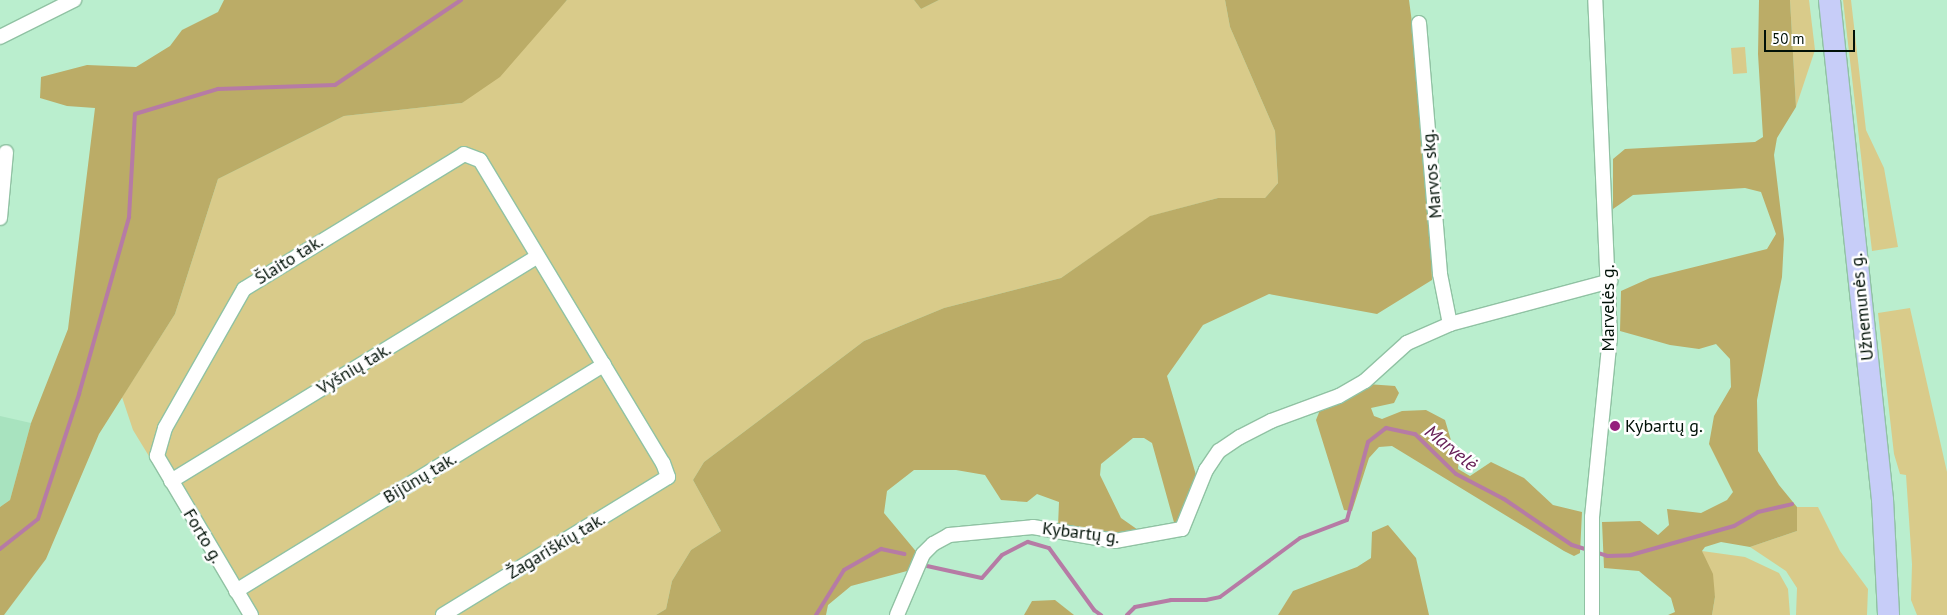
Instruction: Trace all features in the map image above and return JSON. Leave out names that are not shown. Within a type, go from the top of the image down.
[{"type":"main road","name":"Užnemunės g.","points":[[1829,0],[1882,499],[1888,615]]},
{"type":"street","points":[[0,37],[74,0]]},
{"type":"street","name":"Marvelės g.","points":[[1592,615],[1591,540],[1610,337],[1610,281],[1595,0]]},
{"type":"street","name":"Marvos skg.","points":[[1419,23],[1440,274],[1450,324]]},
{"type":"street","points":[[0,218],[6,152]]},
{"type":"street","name":"Šlaito tak.","points":[[157,456],[165,428],[244,289],[457,157],[471,154],[480,160],[537,256]]},
{"type":"street","points":[[537,256],[604,365]]},
{"type":"street","name":"Vyšnių tak.","points":[[170,481],[537,256]]},
{"type":"street","name":"Kybartų g.","points":[[897,615],[923,554],[933,544],[949,535],[1033,527],[1115,541],[1182,529],[1206,470],[1219,451],[1271,421],[1340,396],[1365,381],[1407,343],[1450,324],[1610,281]]},
{"type":"street","name":"Žagariškių tak.","points":[[443,615],[668,477],[663,463],[604,365]]},
{"type":"street","name":"Bijūnų tak.","points":[[236,591],[604,365]]},
{"type":"street","name":"Forto g.","points":[[157,456],[250,615]]},
{"type":"shaded area","points":[[224,0],[567,0],[500,77],[462,103],[344,116],[218,179],[175,314],[99,434],[46,559],[4,615],[0,615],[0,507],[10,500],[31,423],[68,329],[95,108],[67,106],[40,98],[41,77],[87,65],[136,67],[170,46],[182,30],[218,12]]},
{"type":"shaded area","points":[[567,0],[914,0],[921,9],[939,0],[1225,0],[1230,27],[1275,131],[1278,183],[1265,198],[1218,198],[1151,216],[1061,278],[944,308],[864,341],[704,462],[693,480],[721,531],[691,550],[672,581],[666,609],[656,615],[246,615],[133,430],[122,397],[175,314],[218,179],[344,116],[462,103]]},
{"type":"shaded area","points":[[914,0],[939,0],[921,9]]},
{"type":"shaded area","points":[[1225,0],[1409,0],[1427,137],[1432,280],[1377,314],[1269,294],[1203,325],[1167,376],[1196,475],[1180,522],[1175,526],[1152,443],[1144,438],[1133,438],[1101,464],[1100,475],[1121,518],[1141,532],[1119,536],[1058,526],[1059,502],[1037,494],[1027,502],[1001,500],[985,475],[956,470],[914,470],[887,491],[884,513],[919,555],[907,571],[851,586],[828,605],[826,615],[656,615],[666,609],[672,581],[691,550],[721,531],[693,480],[704,462],[864,341],[944,308],[1061,278],[1150,216],[1218,198],[1265,198],[1278,183],[1275,131],[1230,27]]},
{"type":"shaded area","points":[[1759,0],[1790,0],[1796,107],[1777,138],[1774,155],[1784,239],[1782,277],[1757,400],[1758,451],[1779,485],[1797,507],[1797,531],[1750,547],[1721,542],[1705,547],[1702,551],[1713,574],[1715,597],[1712,615],[1668,615],[1675,612],[1671,598],[1639,571],[1604,568],[1602,522],[1640,521],[1658,535],[1669,525],[1667,509],[1701,513],[1727,500],[1733,492],[1709,444],[1714,416],[1731,387],[1730,359],[1716,344],[1699,349],[1670,345],[1620,331],[1621,291],[1650,278],[1767,249],[1776,234],[1761,192],[1745,188],[1633,195],[1613,209],[1613,159],[1625,149],[1755,142],[1763,137],[1758,54]]},
{"type":"shaded area","points":[[1790,0],[1809,0],[1815,50],[1796,107]]},
{"type":"shaded area","points":[[1843,0],[1851,0],[1866,130],[1884,168],[1898,247],[1872,251]]},
{"type":"shaded area","points":[[1745,47],[1747,73],[1733,74],[1731,48]]},
{"type":"shaded area","points":[[1910,308],[1947,472],[1947,615],[1917,615],[1911,600],[1912,564],[1906,475],[1900,474],[1894,454],[1878,313]]},
{"type":"shaded area","points":[[1367,384],[1395,386],[1399,393],[1394,403],[1371,408],[1374,416],[1382,419],[1402,411],[1426,410],[1445,420],[1453,447],[1459,455],[1458,469],[1470,476],[1491,462],[1524,478],[1553,505],[1582,512],[1580,553],[1574,556],[1564,551],[1392,446],[1379,447],[1369,458],[1352,511],[1344,510],[1316,420],[1320,410]]},
{"type":"shaded area","points":[[0,416],[31,423],[10,500],[0,507]]},
{"type":"shaded area","points":[[1797,507],[1818,507],[1840,551],[1868,589],[1867,615],[1796,615],[1797,588],[1786,571],[1750,547],[1797,531]]},
{"type":"shaded area","points":[[1388,525],[1416,558],[1429,615],[1278,615],[1293,591],[1357,567],[1371,558],[1372,532]]},
{"type":"shaded area","points":[[1702,551],[1745,557],[1779,573],[1788,589],[1790,615],[1712,615],[1715,597]]},
{"type":"shaded area","points":[[1055,600],[1074,615],[1024,615],[1032,601]]},
{"type":"waterway","points":[[0,549],[38,519],[79,394],[129,217],[135,114],[218,89],[335,85],[461,0]]},
{"type":"waterway","name":"Marvelė","points":[[1127,615],[1135,607],[1171,600],[1206,600],[1220,597],[1300,538],[1347,520],[1368,442],[1386,428],[1415,434],[1456,474],[1504,499],[1572,545],[1607,556],[1631,555],[1734,526],[1758,512],[1792,504]]},
{"type":"waterway","name":"Marvelė","points":[[927,566],[982,578],[1002,555],[1028,542],[1049,548],[1094,610],[1101,615]]},
{"type":"waterway","name":"Marvelė","points":[[816,615],[844,570],[881,549],[904,554]]},
{"type":"place","name":"Kybartų g.","points":[[1615,426]]}]
